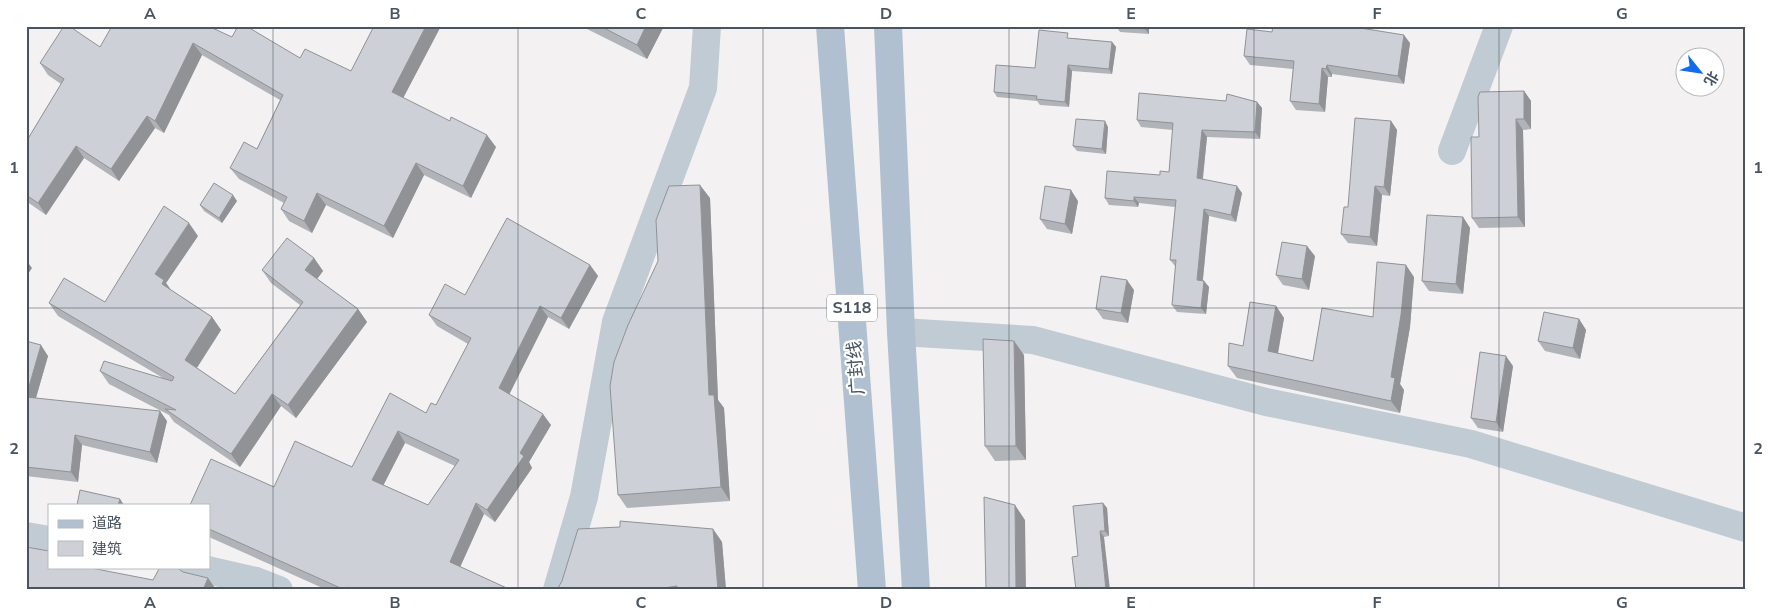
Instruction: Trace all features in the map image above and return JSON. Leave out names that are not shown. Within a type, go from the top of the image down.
[{"type":"main road","name":"广封线","points":[[830,26],[872,590]]},
{"type":"main road","name":"S118","points":[[888,26],[901,332],[916,590]]},
{"type":"street","points":[[557,590],[584,497],[616,322],[703,88],[707,26]]},
{"type":"street","points":[[1452,151],[1499,26]]},
{"type":"street","points":[[901,332],[1033,340],[1266,402],[1471,444],[1746,528]]},
{"type":"street","points":[[26,536],[48,540]]},
{"type":"street","points":[[198,568],[256,581],[279,590]]},
{"type":"building","points":[[64,26],[69,26],[100,47],[112,26],[208,26],[232,37],[238,26],[246,26],[300,58],[305,49],[351,71],[374,26],[426,26],[392,92],[450,121],[451,117],[487,135],[463,186],[416,163],[384,226],[317,193],[304,221],[281,209],[287,197],[230,168],[244,142],[257,149],[283,95],[193,43],[155,121],[147,116],[111,169],[76,146],[38,203],[26,195],[26,142],[64,79],[40,63]]},
{"type":"building","points":[[600,26],[646,26],[637,45]]},
{"type":"building","points":[[1116,26],[1145,26],[1145,29]]},
{"type":"building","points":[[1273,26],[1348,26],[1404,35],[1398,76],[1327,65],[1326,69],[1322,68],[1319,104],[1290,101],[1294,61],[1244,56],[1247,29],[1272,32]]},
{"type":"building","points":[[1039,30],[1068,33],[1067,38],[1112,42],[1109,69],[1068,65],[1065,102],[1036,99],[1037,96],[994,92],[996,65],[1035,68]]},
{"type":"building","points":[[1524,91],[1524,119],[1516,119],[1518,217],[1472,218],[1471,137],[1479,137],[1478,97],[1480,92]]},
{"type":"building","points":[[1139,93],[1226,101],[1227,94],[1257,102],[1255,132],[1202,130],[1197,178],[1237,186],[1231,215],[1204,209],[1197,280],[1204,281],[1201,308],[1172,305],[1176,260],[1170,260],[1176,200],[1134,197],[1134,201],[1105,198],[1107,171],[1160,175],[1160,171],[1169,172],[1173,123],[1137,120]]},
{"type":"building","points":[[1355,118],[1391,121],[1384,187],[1375,186],[1370,237],[1341,234],[1344,207],[1348,207]]},
{"type":"building","points":[[1076,119],[1105,121],[1102,149],[1073,146]]},
{"type":"building","points":[[214,183],[233,195],[219,218],[200,205]]},
{"type":"building","points":[[700,185],[709,395],[714,395],[721,487],[618,495],[610,386],[614,362],[628,325],[658,261],[656,220],[669,186]]},
{"type":"building","points":[[1045,186],[1071,190],[1065,224],[1040,219]]},
{"type":"building","points":[[164,206],[189,223],[155,274],[164,280],[162,284],[212,317],[185,360],[235,394],[303,302],[262,270],[287,238],[314,258],[305,270],[358,309],[288,405],[272,394],[231,454],[165,409],[176,410],[100,371],[104,361],[172,381],[174,377],[49,303],[64,278],[105,302]]},
{"type":"building","points":[[1427,215],[1463,217],[1456,284],[1422,281]]},
{"type":"building","points":[[507,218],[590,265],[561,318],[540,306],[499,388],[543,414],[520,453],[524,456],[487,510],[476,503],[450,562],[511,590],[353,590],[348,587],[345,590],[210,529],[210,504],[190,504],[211,459],[274,487],[295,441],[352,467],[390,393],[426,413],[431,403],[436,405],[471,338],[429,315],[445,284],[465,295]],"holes":[[[398,431],[459,460],[428,505],[372,480]]]},
{"type":"building","points":[[1282,242],[1307,246],[1302,279],[1276,275]]},
{"type":"building","points":[[1377,262],[1406,265],[1401,315],[1391,377],[1395,378],[1391,401],[1228,366],[1229,343],[1243,346],[1250,302],[1276,306],[1268,351],[1313,361],[1322,308],[1373,317]]},
{"type":"building","points":[[1101,276],[1127,280],[1121,313],[1096,309]]},
{"type":"building","points":[[1544,312],[1579,319],[1573,348],[1538,341]]},
{"type":"building","points":[[983,339],[1014,341],[1016,446],[985,446]]},
{"type":"building","points":[[26,341],[41,345],[26,397]]},
{"type":"building","points":[[1480,352],[1506,356],[1496,422],[1471,418]]},
{"type":"building","points":[[26,397],[160,411],[150,452],[75,435],[71,472],[26,467]]},
{"type":"building","points":[[80,490],[120,499],[118,504],[77,504]]},
{"type":"building","points":[[984,497],[1015,505],[1016,590],[986,590]]},
{"type":"building","points":[[1103,503],[1105,531],[1100,531],[1106,590],[1076,590],[1072,557],[1078,556],[1073,506]]},
{"type":"building","points":[[620,521],[713,529],[718,590],[677,590],[677,586],[651,590],[555,590],[562,581],[578,529],[620,527]]},
{"type":"building","points":[[26,547],[48,551],[48,568],[91,568],[153,580],[159,568],[177,568],[183,572],[208,578],[203,590],[26,590]]}]
